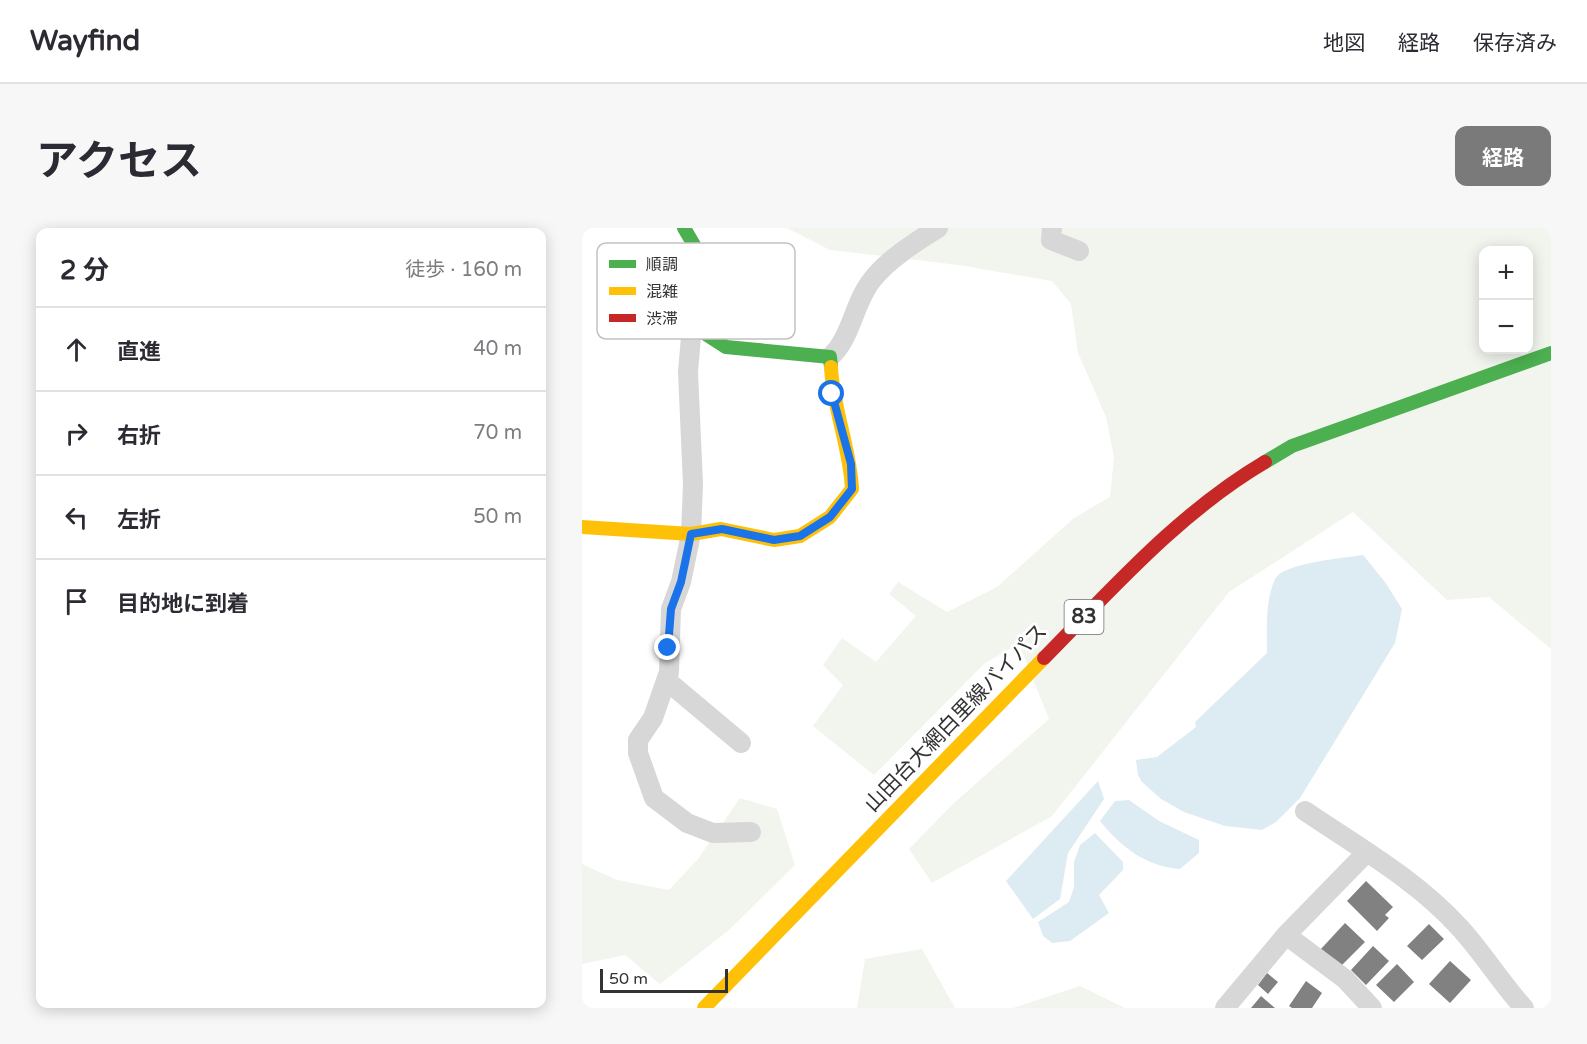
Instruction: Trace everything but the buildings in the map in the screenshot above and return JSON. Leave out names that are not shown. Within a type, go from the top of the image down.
[{"type":"main road","points":[[684,228],[693,243]]},
{"type":"main road","points":[[582,527],[691,534],[722,529],[774,540],[800,536],[830,517],[852,489],[851,464],[832,394],[830,357],[726,347],[714,339]]},
{"type":"main road","name":"山田台大網白里線バイパス","points":[[704,1008],[1150,550],[1239,477],[1292,446],[1551,353]]},
{"type":"street","points":[[830,357],[839,350],[850,320],[872,279],[915,243],[938,228]]},
{"type":"street","points":[[1052,228],[1051,240],[1079,251]]},
{"type":"street","points":[[691,339],[688,372],[693,484],[691,534],[681,582],[671,609],[669,672],[653,718],[638,740],[638,753],[654,798],[700,830],[713,833],[751,832]]},
{"type":"street","points":[[666,680],[741,743]]},
{"type":"street","points":[[1305,811],[1415,887],[1461,928],[1499,981],[1524,1008]]},
{"type":"street","points":[[1225,1008],[1286,935],[1366,852]]},
{"type":"street","points":[[1286,935],[1344,979],[1372,1008]]},
{"type":"shaded area","points":[[787,228],[1551,228],[1551,649],[1489,597],[1447,600],[1353,512],[1229,592],[1052,816],[932,883],[909,849],[953,804],[1049,719],[1019,644],[985,663],[874,775],[813,726],[843,685],[823,665],[842,638],[876,662],[916,616],[889,594],[898,582],[947,612],[997,587],[1074,518],[1110,497],[1114,457],[1106,417],[1078,353],[1071,304],[1052,281],[959,265],[830,250]]},
{"type":"shaded area","points":[[1363,555],[1385,582],[1402,609],[1395,643],[1300,798],[1276,822],[1262,830],[1225,826],[1184,812],[1161,799],[1142,782],[1138,775],[1136,760],[1157,757],[1196,727],[1195,722],[1267,653],[1267,616],[1270,597],[1275,579],[1280,573],[1301,565]]},
{"type":"shaded area","points":[[1098,781],[1104,799],[1068,853],[1060,899],[1033,919],[1006,881]]},
{"type":"shaded area","points":[[740,798],[777,809],[795,865],[729,930],[660,984],[625,955],[582,964],[582,864],[617,880],[669,890],[698,859]]},
{"type":"shaded area","points":[[1129,800],[1159,821],[1199,840],[1199,853],[1180,869],[1156,864],[1125,847],[1100,821],[1115,801]]},
{"type":"shaded area","points":[[1095,833],[1123,862],[1123,870],[1099,895],[1109,913],[1070,941],[1052,943],[1043,936],[1038,922],[1069,902],[1074,887],[1074,862],[1080,845]]},
{"type":"shaded area","points":[[922,949],[955,1008],[857,1008],[865,959]]},
{"type":"shaded area","points":[[1080,986],[1125,1008],[1013,1008]]},
{"type":"traffic: fast","points":[[684,228],[693,243]]},
{"type":"traffic: fast","points":[[714,339],[726,347],[830,357],[831,367]]},
{"type":"traffic: fast","points":[[1265,462],[1292,446],[1551,353]]},
{"type":"traffic: slow","points":[[582,527],[691,534],[721,529],[774,540],[800,536],[830,517],[852,489],[831,367]]},
{"type":"traffic: slow","points":[[704,1008],[1044,658]]},
{"type":"traffic: jam","points":[[1044,658],[1148,552],[1204,504],[1265,462]]},
{"type":"route","points":[[668,648],[671,609],[681,582],[691,534],[722,529],[774,540],[800,536],[830,517],[852,489],[851,464],[832,394]]}]
